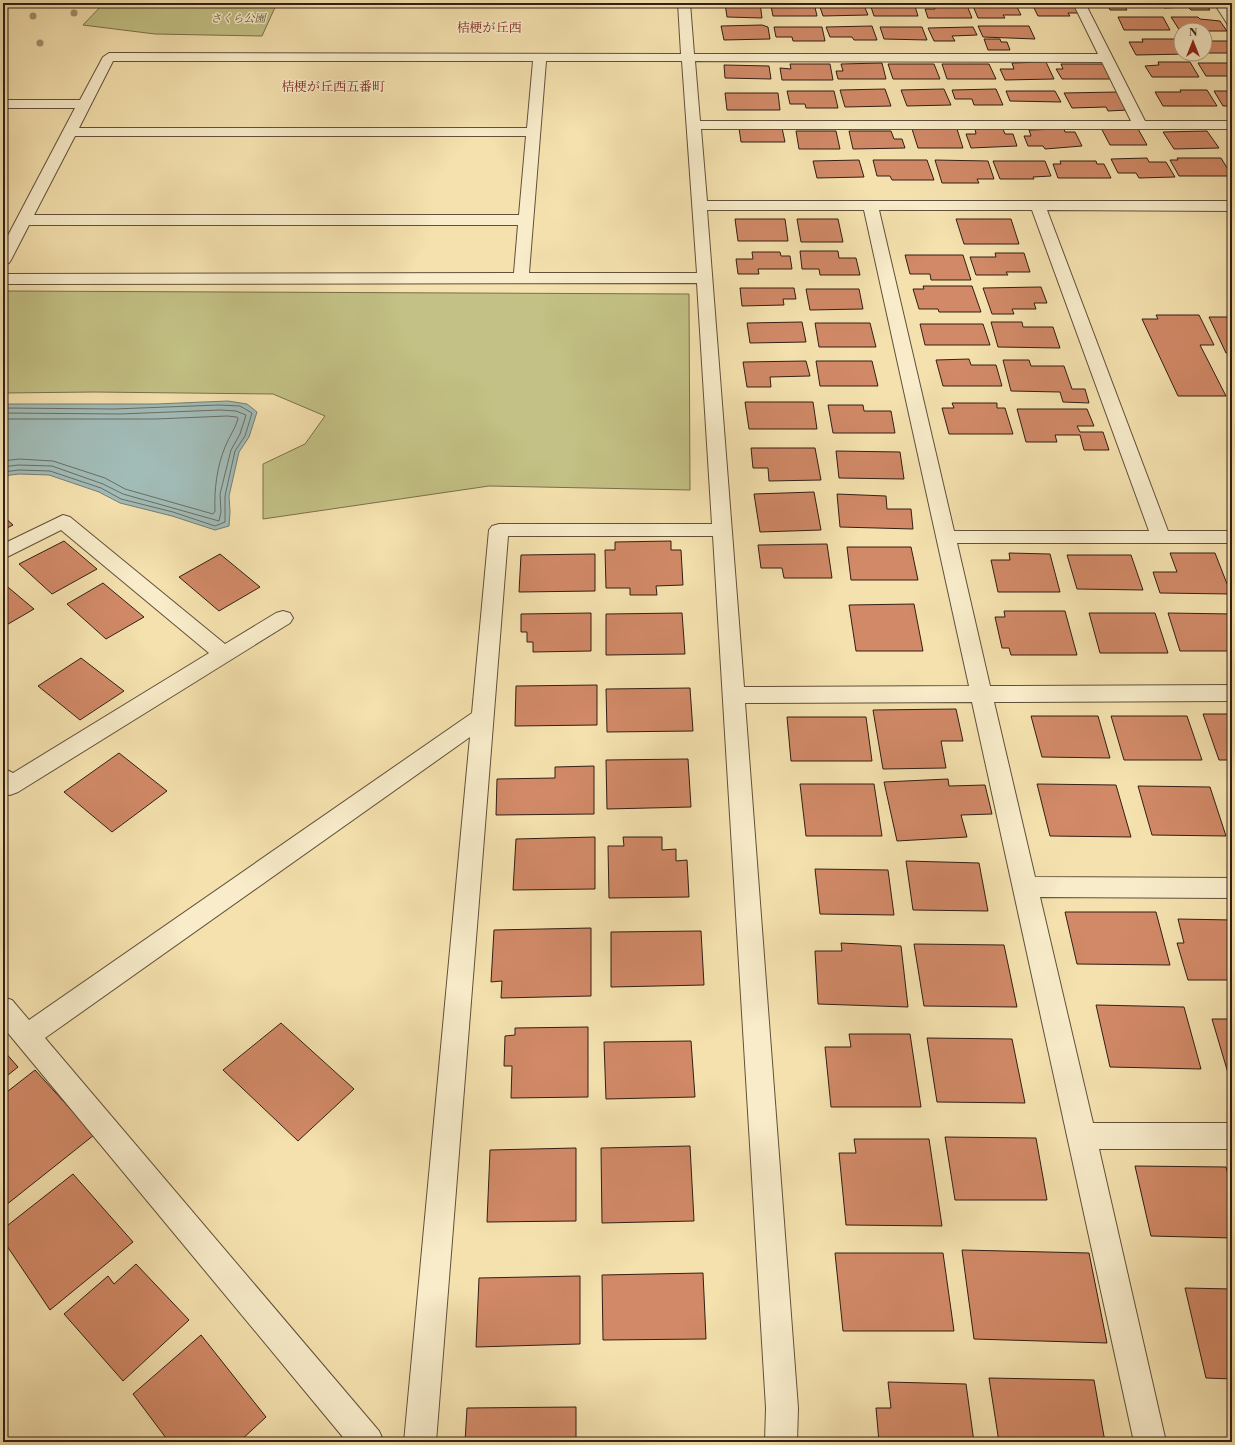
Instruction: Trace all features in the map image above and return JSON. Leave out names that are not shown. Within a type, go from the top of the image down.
[{"type":"street","points":[[684,3],[705,278],[782,1408],[780,1442]]},
{"type":"street","points":[[1079,3],[1140,124]]},
{"type":"street","points":[[1220,3],[1232,22]]},
{"type":"street","points":[[3,260],[109,57],[1106,58]]},
{"type":"street","points":[[521,279],[540,57]]},
{"type":"street","points":[[3,104],[84,104]]},
{"type":"street","points":[[694,125],[1232,125]]},
{"type":"street","points":[[70,132],[534,132]]},
{"type":"street","points":[[699,205],[1232,206]]},
{"type":"street","points":[[1038,205],[1161,537]]},
{"type":"street","points":[[870,206],[1026,887],[1150,1442]]},
{"type":"street","points":[[24,220],[526,220]]},
{"type":"street","points":[[3,279],[705,278]]},
{"type":"street","points":[[3,552],[63,521],[225,655]]},
{"type":"street","points":[[420,1442],[499,530],[721,530]]},
{"type":"street","points":[[945,537],[1232,537]]},
{"type":"street","points":[[3,777],[10,786],[283,618]]},
{"type":"street","points":[[734,695],[1232,693]]},
{"type":"street","points":[[27,1036],[484,716]]},
{"type":"street","points":[[1026,887],[1232,888]]},
{"type":"street","points":[[3,1008],[368,1442]]},
{"type":"street","points":[[1082,1136],[1232,1136]]},
{"type":"green space","name":"さくら公園","points":[[104,3],[277,3],[262,36],[155,34],[83,25]]},
{"type":"green space","points":[[3,291],[689,294],[690,490],[489,486],[263,519],[263,464],[305,444],[325,416],[273,394],[94,392],[3,393]]},
{"type":"water","points":[[228,401],[247,404],[257,412],[249,437],[239,452],[229,496],[229,526],[215,530],[172,516],[120,503],[99,492],[49,475],[19,474],[3,476],[3,404],[156,404]]},
{"type":"building","points":[[725,3],[760,3],[762,18],[727,17]]},
{"type":"building","points":[[787,3],[814,3],[817,16],[773,16],[771,6],[788,6]]},
{"type":"building","points":[[827,3],[863,3],[868,15],[823,16],[820,7],[828,7]]},
{"type":"building","points":[[880,3],[914,3],[918,16],[874,16],[871,7],[881,7]]},
{"type":"building","points":[[932,3],[966,3],[972,18],[928,18],[925,9],[935,9]]},
{"type":"building","points":[[978,3],[1015,3],[1021,15],[1003,15],[1005,18],[978,18],[973,6],[979,6]]},
{"type":"building","points":[[1107,3],[1154,3],[1156,7],[1125,7],[1127,10],[1110,10]]},
{"type":"building","points":[[1161,3],[1205,3],[1210,10],[1191,10],[1188,7],[1164,8]]},
{"type":"building","points":[[1032,4],[1076,4],[1081,13],[1068,13],[1070,16],[1038,16]]},
{"type":"building","points":[[1118,17],[1163,17],[1170,30],[1124,30]]},
{"type":"building","points":[[1171,17],[1198,17],[1200,19],[1220,21],[1227,31],[1213,31],[1213,22],[1174,22]]},
{"type":"building","points":[[762,25],[768,27],[770,39],[724,40],[721,26]]},
{"type":"building","points":[[872,26],[877,40],[854,40],[852,37],[830,37],[826,27]]},
{"type":"building","points":[[978,26],[1029,26],[1035,39],[983,37]]},
{"type":"building","points":[[774,27],[822,27],[825,41],[793,41],[792,37],[776,37]]},
{"type":"building","points":[[880,27],[922,27],[927,40],[884,39]]},
{"type":"building","points":[[973,27],[977,35],[952,36],[955,41],[934,41],[928,28]]},
{"type":"building","points":[[984,39],[1000,39],[1001,42],[1007,42],[1010,50],[988,50]]},
{"type":"building","points":[[1142,39],[1173,39],[1173,54],[1136,55],[1129,42],[1143,42]]},
{"type":"building","points":[[1213,41],[1231,41],[1232,53],[1213,53]]},
{"type":"building","points":[[1046,62],[1054,79],[1005,80],[1000,69],[1014,69],[1012,63]]},
{"type":"building","points":[[1158,62],[1190,62],[1199,77],[1152,77],[1145,66],[1159,65]]},
{"type":"building","points":[[882,63],[886,79],[838,79],[836,71],[843,71],[841,64]]},
{"type":"building","points":[[1198,63],[1227,63],[1229,67],[1232,67],[1232,76],[1206,76]]},
{"type":"building","points":[[790,64],[830,64],[833,80],[782,80],[780,68],[791,69]]},
{"type":"building","points":[[888,64],[934,64],[940,79],[893,79]]},
{"type":"building","points":[[942,64],[989,64],[996,79],[947,79]]},
{"type":"building","points":[[1061,64],[1103,64],[1111,79],[1062,79],[1056,69],[1063,69]]},
{"type":"building","points":[[724,65],[769,66],[771,79],[725,78]]},
{"type":"building","points":[[885,89],[891,106],[845,107],[840,90]]},
{"type":"building","points":[[944,89],[951,105],[907,106],[901,90]]},
{"type":"building","points":[[996,89],[1003,105],[974,105],[972,99],[955,99],[952,90]]},
{"type":"building","points":[[1180,90],[1207,90],[1217,106],[1163,106],[1155,92],[1181,92]]},
{"type":"building","points":[[787,91],[834,91],[838,108],[806,108],[805,104],[790,104]]},
{"type":"building","points":[[1006,91],[1055,91],[1061,102],[1010,101]]},
{"type":"building","points":[[1214,91],[1232,91],[1232,106],[1223,106]]},
{"type":"building","points":[[1117,92],[1128,110],[1108,111],[1106,107],[1072,108],[1064,93]]},
{"type":"building","points":[[725,93],[778,93],[780,110],[727,110]]},
{"type":"building","points":[[1137,127],[1147,145],[1110,145],[1101,128]]},
{"type":"building","points":[[739,128],[782,128],[785,142],[741,142]]},
{"type":"building","points":[[912,129],[957,129],[963,148],[918,148]]},
{"type":"building","points":[[975,129],[1003,129],[1005,134],[1013,134],[1017,146],[971,148],[966,134],[976,134]]},
{"type":"building","points":[[1064,129],[1065,132],[1075,132],[1082,146],[1045,149],[1043,146],[1028,146],[1024,136],[1031,136],[1029,130]]},
{"type":"building","points":[[796,131],[836,131],[840,149],[799,149]]},
{"type":"building","points":[[849,131],[891,131],[894,139],[902,139],[905,148],[853,149]]},
{"type":"building","points":[[1207,131],[1219,148],[1174,149],[1163,132]]},
{"type":"building","points":[[1147,158],[1149,162],[1166,162],[1175,177],[1139,178],[1136,173],[1118,173],[1111,159]]},
{"type":"building","points":[[1177,158],[1221,158],[1232,176],[1179,176],[1170,160],[1178,160]]},
{"type":"building","points":[[859,160],[864,177],[817,178],[813,161]]},
{"type":"building","points":[[873,160],[927,160],[934,180],[892,180],[890,176],[877,176]]},
{"type":"building","points":[[935,160],[988,161],[994,179],[977,179],[979,183],[942,183]]},
{"type":"building","points":[[993,161],[1045,161],[1051,176],[1033,177],[1034,179],[1000,179]]},
{"type":"building","points":[[1060,161],[1096,161],[1097,164],[1104,164],[1111,178],[1058,178],[1053,164],[1061,164]]},
{"type":"building","points":[[735,219],[785,219],[788,241],[738,241]]},
{"type":"building","points":[[797,219],[838,219],[843,242],[801,242]]},
{"type":"building","points":[[956,219],[1011,219],[1019,244],[964,244]]},
{"type":"building","points":[[800,251],[838,251],[839,258],[856,258],[860,275],[820,275],[819,269],[802,269]]},
{"type":"building","points":[[752,252],[780,252],[781,256],[790,256],[792,269],[758,269],[759,274],[738,274],[736,259],[753,259]]},
{"type":"building","points":[[995,253],[1024,253],[1030,272],[1006,272],[1008,275],[976,275],[970,257],[996,257]]},
{"type":"building","points":[[905,255],[963,255],[971,280],[931,280],[930,274],[910,274]]},
{"type":"building","points":[[923,286],[972,286],[981,312],[939,312],[938,309],[919,309],[913,289],[924,289]]},
{"type":"building","points":[[1041,287],[1047,303],[1034,303],[1036,309],[1012,309],[1014,314],[992,314],[983,288]]},
{"type":"building","points":[[740,288],[794,288],[796,299],[783,299],[784,305],[742,306]]},
{"type":"building","points":[[806,289],[859,289],[863,309],[810,310]]},
{"type":"building","points":[[1156,315],[1199,315],[1214,345],[1200,345],[1226,396],[1178,396],[1142,319],[1158,319]]},
{"type":"building","points":[[1209,317],[1232,317],[1232,353],[1226,353]]},
{"type":"building","points":[[802,322],[806,342],[750,343],[747,323]]},
{"type":"building","points":[[991,322],[1022,322],[1023,327],[1053,327],[1060,348],[998,347]]},
{"type":"building","points":[[815,323],[870,323],[876,347],[819,347]]},
{"type":"building","points":[[920,324],[983,324],[990,345],[925,345]]},
{"type":"building","points":[[969,359],[971,365],[996,365],[1002,386],[943,386],[936,360]]},
{"type":"building","points":[[1003,360],[1029,360],[1031,366],[1064,366],[1072,389],[1085,389],[1089,403],[1063,402],[1060,392],[1011,391]]},
{"type":"building","points":[[806,361],[810,376],[770,377],[771,387],[747,387],[743,362]]},
{"type":"building","points":[[816,361],[872,361],[878,386],[820,386]]},
{"type":"building","points":[[745,402],[813,402],[817,429],[749,429]]},
{"type":"building","points":[[952,403],[997,403],[997,408],[1005,408],[1013,434],[949,434],[942,408],[954,408]]},
{"type":"building","points":[[828,405],[863,405],[864,411],[891,411],[895,433],[833,433]]},
{"type":"building","points":[[1017,409],[1087,409],[1094,426],[1077,426],[1080,432],[1103,432],[1109,450],[1084,450],[1080,435],[1055,435],[1057,442],[1026,442]]},
{"type":"building","points":[[751,448],[815,448],[821,480],[769,481],[768,468],[753,468]]},
{"type":"building","points":[[836,451],[900,452],[904,479],[839,478]]},
{"type":"building","points":[[814,492],[821,530],[760,532],[754,494]]},
{"type":"building","points":[[837,494],[886,496],[887,509],[911,509],[913,529],[840,527]]},
{"type":"building","points":[[3,516],[13,525],[3,530]]},
{"type":"building","points":[[64,541],[97,569],[52,594],[19,564]]},
{"type":"building","points":[[671,541],[671,550],[681,550],[683,585],[656,586],[657,595],[630,595],[630,588],[606,588],[605,550],[615,550],[615,542]]},
{"type":"building","points":[[827,544],[832,578],[784,578],[782,568],[761,568],[758,545]]},
{"type":"building","points":[[847,547],[911,547],[918,580],[851,580]]},
{"type":"building","points":[[1009,553],[1050,554],[1060,592],[998,592],[991,560],[1010,560]]},
{"type":"building","points":[[1170,553],[1215,553],[1231,594],[1160,593],[1153,572],[1177,572]]},
{"type":"building","points":[[220,554],[260,587],[219,611],[179,577]]},
{"type":"building","points":[[595,554],[595,591],[519,592],[521,555]]},
{"type":"building","points":[[1067,555],[1131,555],[1143,590],[1077,589]]},
{"type":"building","points":[[3,583],[34,609],[3,627]]},
{"type":"building","points":[[103,583],[144,617],[106,639],[67,604]]},
{"type":"building","points":[[914,604],[923,651],[856,651],[849,605]]},
{"type":"building","points":[[1004,611],[1065,611],[1077,655],[1011,655],[1009,648],[1002,648],[995,617],[1005,617]]},
{"type":"building","points":[[591,613],[591,651],[533,652],[533,642],[527,642],[527,632],[521,632],[521,614]]},
{"type":"building","points":[[682,613],[685,654],[606,655],[606,614]]},
{"type":"building","points":[[1089,613],[1155,613],[1168,653],[1100,653]]},
{"type":"building","points":[[1168,613],[1232,614],[1232,651],[1180,651]]},
{"type":"building","points":[[81,658],[124,691],[80,720],[38,686]]},
{"type":"building","points":[[597,685],[597,725],[515,726],[516,686]]},
{"type":"building","points":[[690,688],[693,731],[607,732],[606,689]]},
{"type":"building","points":[[956,709],[963,741],[941,741],[946,768],[883,769],[873,710]]},
{"type":"building","points":[[1203,714],[1232,714],[1232,760],[1219,760]]},
{"type":"building","points":[[1031,716],[1098,716],[1110,758],[1042,757]]},
{"type":"building","points":[[1111,716],[1187,716],[1202,760],[1124,760]]},
{"type":"building","points":[[787,717],[866,717],[872,761],[791,761]]},
{"type":"building","points":[[119,753],[167,791],[112,832],[64,792]]},
{"type":"building","points":[[688,759],[691,807],[607,809],[606,760]]},
{"type":"building","points":[[594,766],[594,814],[496,815],[497,779],[555,778],[555,767]]},
{"type":"building","points":[[948,779],[949,786],[985,785],[992,814],[961,815],[967,837],[897,841],[884,782]]},
{"type":"building","points":[[800,784],[874,784],[882,836],[806,836]]},
{"type":"building","points":[[1037,784],[1116,785],[1131,837],[1050,836]]},
{"type":"building","points":[[1138,786],[1210,787],[1226,836],[1152,835]]},
{"type":"building","points":[[595,837],[595,889],[513,890],[516,839]]},
{"type":"building","points":[[623,837],[662,837],[662,850],[676,849],[676,861],[687,860],[689,897],[609,898],[608,846],[624,846]]},
{"type":"building","points":[[906,861],[979,863],[988,911],[913,910]]},
{"type":"building","points":[[815,869],[888,870],[894,915],[820,914]]},
{"type":"building","points":[[1065,912],[1156,912],[1170,965],[1077,964]]},
{"type":"building","points":[[1178,919],[1232,920],[1232,980],[1188,980],[1177,943],[1184,943]]},
{"type":"building","points":[[591,928],[591,996],[501,998],[502,981],[491,982],[494,930]]},
{"type":"building","points":[[701,931],[704,985],[611,987],[611,932]]},
{"type":"building","points":[[841,943],[901,946],[908,1007],[818,1004],[815,951],[842,951]]},
{"type":"building","points":[[914,944],[1004,945],[1017,1007],[924,1006]]},
{"type":"building","points":[[1096,1005],[1184,1007],[1201,1069],[1110,1067]]},
{"type":"building","points":[[1212,1019],[1232,1019],[1232,1073],[1228,1073]]},
{"type":"building","points":[[281,1023],[354,1089],[298,1141],[223,1070]]},
{"type":"building","points":[[588,1027],[588,1097],[511,1098],[512,1066],[504,1066],[505,1036],[515,1035],[515,1028]]},
{"type":"building","points":[[849,1034],[910,1034],[921,1107],[831,1107],[825,1047],[851,1047]]},
{"type":"building","points":[[927,1038],[1012,1039],[1025,1103],[937,1102]]},
{"type":"building","points":[[691,1041],[695,1097],[606,1099],[604,1042]]},
{"type":"building","points":[[3,1050],[18,1067],[3,1079]]},
{"type":"building","points":[[35,1070],[94,1135],[6,1205],[3,1202],[3,1095]]},
{"type":"building","points":[[945,1137],[1036,1138],[1047,1200],[955,1200]]},
{"type":"building","points":[[854,1139],[929,1139],[942,1226],[846,1225],[839,1153],[856,1153]]},
{"type":"building","points":[[690,1146],[694,1221],[602,1223],[601,1148]]},
{"type":"building","points":[[576,1148],[576,1221],[487,1222],[490,1150]]},
{"type":"building","points":[[1135,1166],[1226,1167],[1232,1189],[1232,1238],[1151,1236]]},
{"type":"building","points":[[73,1174],[133,1242],[50,1310],[3,1240],[3,1229]]},
{"type":"building","points":[[962,1250],[1089,1253],[1107,1343],[974,1339]]},
{"type":"building","points":[[835,1253],[943,1253],[954,1331],[843,1331]]},
{"type":"building","points":[[136,1264],[189,1320],[123,1381],[64,1314],[108,1276],[114,1284]]},
{"type":"building","points":[[703,1273],[706,1339],[603,1340],[602,1275]]},
{"type":"building","points":[[580,1276],[580,1344],[476,1347],[479,1278]]},
{"type":"building","points":[[1185,1288],[1232,1289],[1232,1379],[1206,1378]]},
{"type":"building","points":[[201,1335],[266,1417],[239,1442],[169,1442],[133,1394]]},
{"type":"building","points":[[989,1378],[1094,1380],[1105,1442],[999,1442]]},
{"type":"building","points":[[888,1382],[966,1384],[974,1442],[879,1442],[876,1408],[891,1408]]},
{"type":"building","points":[[576,1407],[576,1442],[465,1442],[467,1408]]},
{"type":"district","name":"桔梗が丘西","points":[[489,28]]},
{"type":"district","name":"桔梗が丘西五番町","points":[[333,87]]}]
